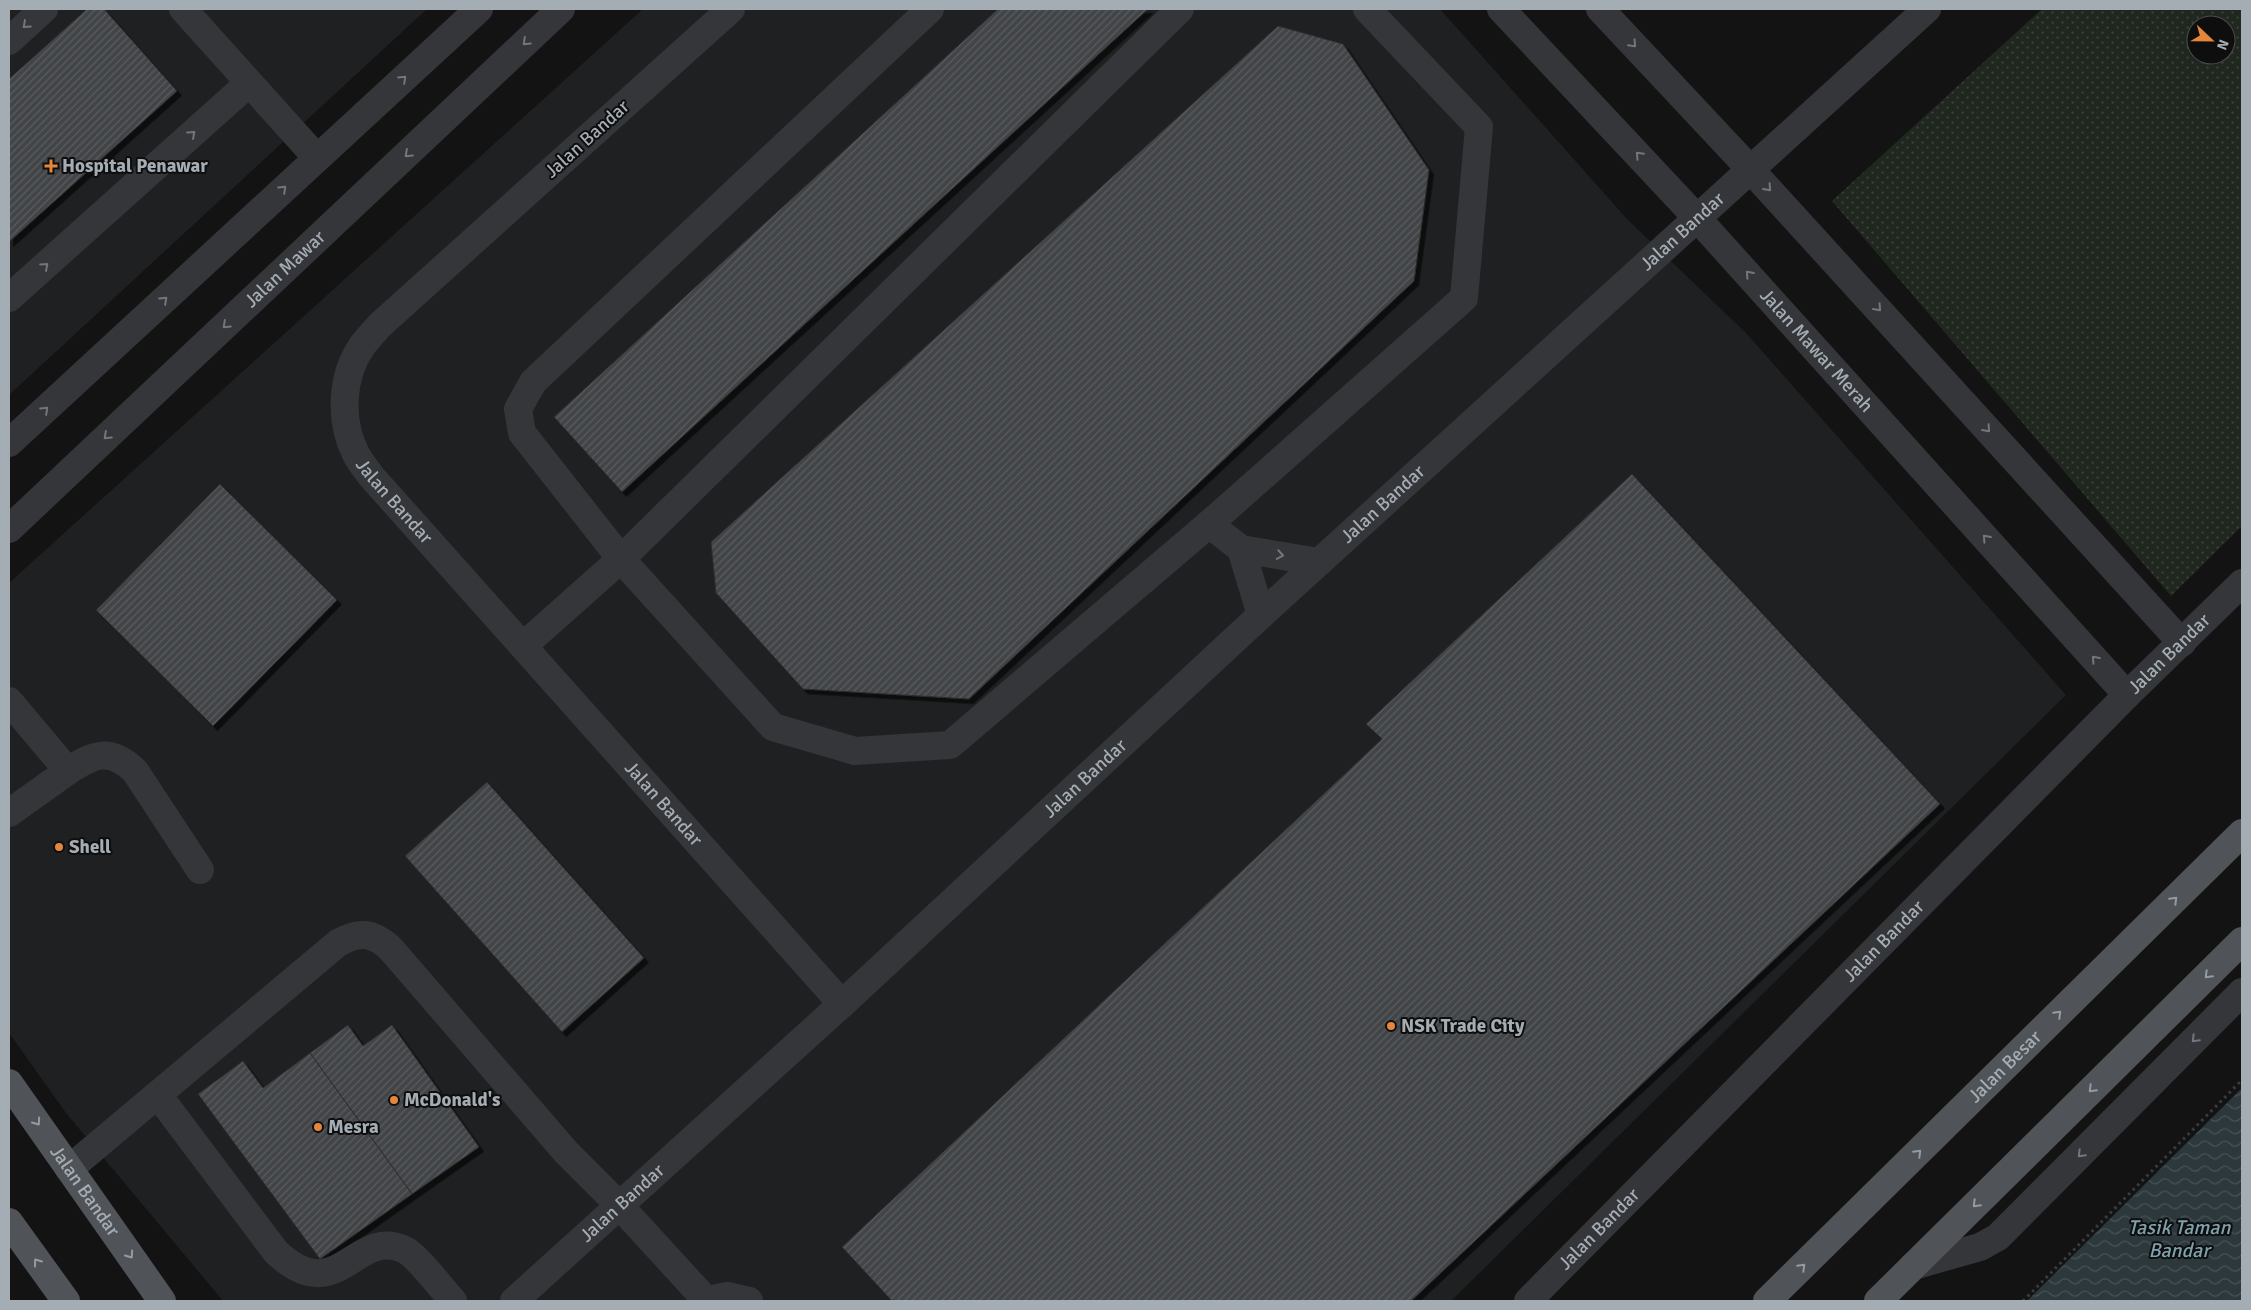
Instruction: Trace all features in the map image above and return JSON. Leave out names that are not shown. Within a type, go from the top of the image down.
[{"type":"main road","name":"Jalan Besar","points":[[1767,1301],[2242,833]]},
{"type":"main road","points":[[1878,1301],[2242,941]]},
{"type":"main road","name":"Jalan Bandar","points":[[9,1082],[162,1301]]},
{"type":"main road","points":[[9,1222],[66,1301]]},
{"type":"street","points":[[9,41],[44,9]]},
{"type":"street","points":[[183,9],[317,158]]},
{"type":"street","points":[[9,443],[479,9]]},
{"type":"street","name":"Jalan Mawar","points":[[9,529],[561,9]]},
{"type":"street","name":"Jalan Bandar","points":[[731,9],[380,326],[361,347],[350,372],[344,399],[346,427],[355,453],[371,476],[842,1004]]},
{"type":"street","points":[[930,9],[533,382],[518,409],[522,434],[621,559],[773,727],[855,751],[950,745],[1208,524],[1464,298],[1479,127],[1367,9]]},
{"type":"street","points":[[523,646],[621,559],[1180,9]]},
{"type":"street","name":"Jalan Mawar Merah","points":[[1501,9],[1698,218],[2127,695]]},
{"type":"street","points":[[1600,9],[1750,169],[2182,642]]},
{"type":"street","name":"Jalan Bandar","points":[[514,1301],[842,1004],[1261,615],[1927,9]]},
{"type":"street","points":[[9,298],[249,83]]},
{"type":"street","points":[[1208,524],[1241,549],[1319,562]]},
{"type":"street","points":[[1241,549],[1261,615]]},
{"type":"street","name":"Jalan Bandar","points":[[1528,1301],[2127,695],[2242,583]]},
{"type":"street","points":[[9,701],[68,771]]},
{"type":"street","points":[[9,813],[83,761],[97,756],[112,756],[125,761],[135,771],[200,870]]},
{"type":"street","points":[[69,1169],[338,943],[351,936],[365,934],[379,938],[390,948],[566,1152],[619,1205],[705,1301],[728,1296],[748,1301]]},
{"type":"street","points":[[1913,1266],[1980,1247],[1998,1237],[2242,992]]},
{"type":"street","points":[[158,1095],[276,1252],[285,1260],[306,1271],[325,1274],[334,1272],[377,1246],[390,1245],[409,1252],[453,1301]]},
{"type":"path","points":[[2024,1301],[2242,1080]]},
{"type":"shaded area","points":[[9,9],[427,9],[9,395]]},
{"type":"shaded area","points":[[643,9],[1440,9],[1628,220],[1746,333],[2066,695],[1451,1301],[223,1301],[66,1113],[9,1033],[9,583]]},
{"type":"shaded area","points":[[2042,9],[2242,9],[2242,526],[2171,596],[1832,201]]},
{"type":"water","name":"Tasik Taman Bandar","points":[[2242,1088],[2242,1301],[2027,1301]]},
{"type":"building","name":"Hospital Penawar","points":[[87,9],[104,9],[177,91],[9,242],[9,79]]},
{"type":"building","points":[[998,9],[1148,9],[622,492],[554,417]]},
{"type":"building","points":[[1278,26],[1343,44],[1429,170],[1414,281],[969,699],[803,689],[716,593],[711,542]]},
{"type":"building","name":"NSK Trade City","points":[[1632,474],[1940,804],[1411,1301],[892,1301],[842,1247],[1382,739],[1366,724]]},
{"type":"building","points":[[220,484],[337,600],[213,726],[96,610]]},
{"type":"building","points":[[487,782],[644,958],[562,1032],[405,856]]},
{"type":"building","name":"McDonald's","points":[[348,1025],[363,1046],[392,1025],[479,1147],[412,1194],[310,1053]]},
{"type":"building","points":[[310,1053],[412,1194],[320,1259],[198,1094],[243,1061],[263,1088]]},
{"type":"place","name":"Hospital Penawar","points":[[51,166]]},
{"type":"place","name":"Shell","points":[[59,847]]},
{"type":"place","name":"NSK Trade City","points":[[1391,1026]]},
{"type":"place","name":"McDonald's","points":[[394,1100]]},
{"type":"place","name":"Mesra","points":[[318,1127]]}]
